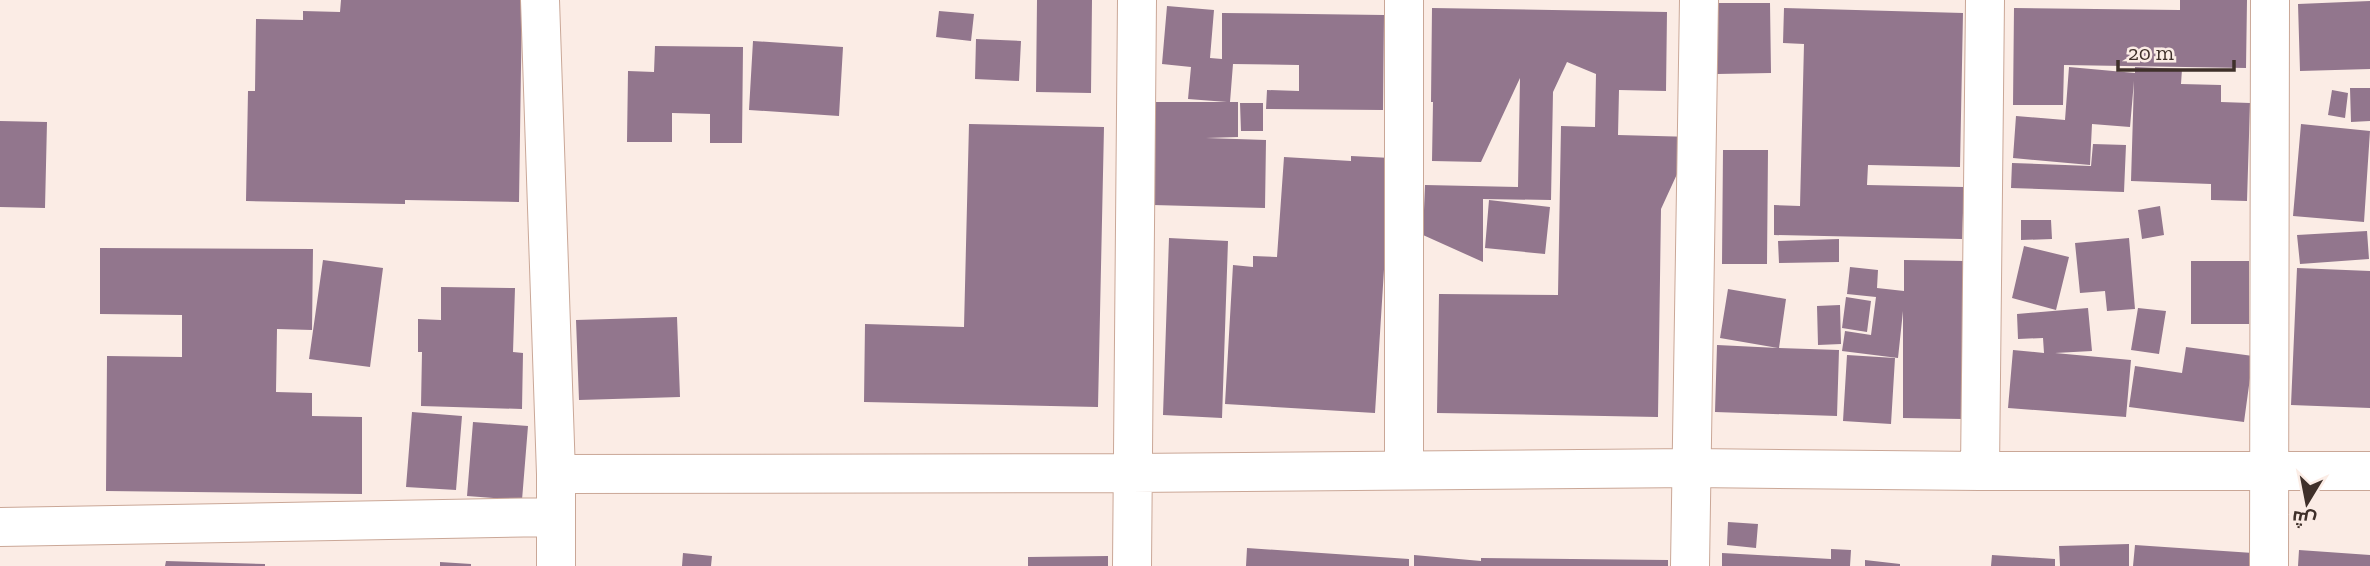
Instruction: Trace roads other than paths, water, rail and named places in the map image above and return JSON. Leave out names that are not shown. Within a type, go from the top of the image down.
[{"type":"street","points":[[540,0],[556,474],[556,566]]},
{"type":"street","points":[[1132,566],[1137,0]]},
{"type":"street","points":[[1404,0],[1404,470]]},
{"type":"street","points":[[1690,566],[1699,0]]},
{"type":"street","points":[[1980,471],[1985,0]]},
{"type":"street","points":[[2269,566],[2270,0]]},
{"type":"street","points":[[556,474],[1693,468],[2370,471]]},
{"type":"street","points":[[0,527],[555,517]]}]
